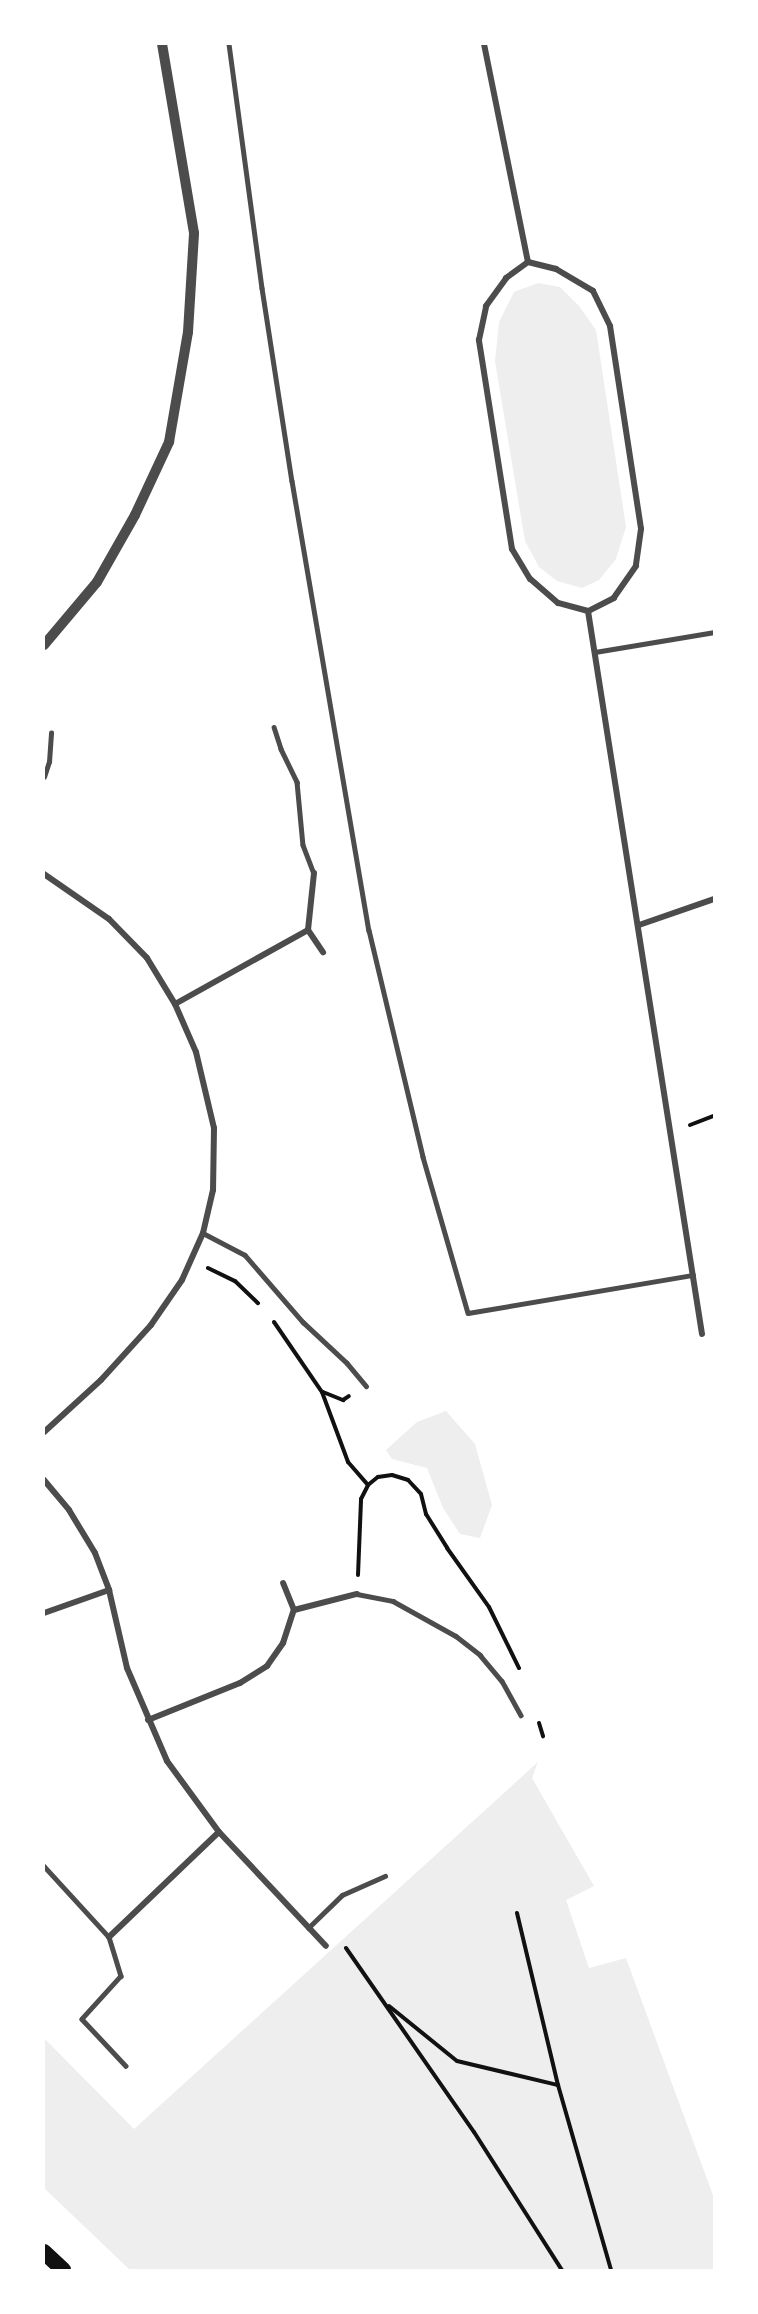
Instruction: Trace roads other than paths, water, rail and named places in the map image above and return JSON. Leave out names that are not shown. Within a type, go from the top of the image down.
[{"type":"highway","points":[[44,2252],[63,2271]]},
{"type":"street","points":[[44,645],[98,582],[135,515],[168,442],[188,332],[194,233],[162,44]]},
{"type":"street","points":[[484,44],[528,262]]},
{"type":"street","points":[[528,262],[556,269],[593,291],[610,326],[640,529],[636,566],[614,598],[588,611],[558,603],[530,579],[512,549],[479,340],[486,306],[506,278],[528,262]]},
{"type":"street","points":[[588,611],[702,1334]]},
{"type":"street","points":[[314,873],[308,930],[323,952]]},
{"type":"street","points":[[44,874],[109,919],[147,958],[175,1004],[196,1052],[214,1128],[213,1190],[203,1233],[182,1280],[151,1325],[101,1380],[44,1432]]},
{"type":"street","points":[[639,925],[714,899]]},
{"type":"street","points":[[175,1004],[308,930]]},
{"type":"street","points":[[44,1480],[69,1510],[94,1553],[109,1590],[127,1668],[167,1761],[219,1832],[326,1946]]},
{"type":"street","points":[[148,1720],[240,1683],[267,1666],[283,1643],[294,1610],[283,1583]]},
{"type":"street","points":[[44,1613],[109,1590]]},
{"type":"street","points":[[294,1610],[357,1594]]},
{"type":"street","points":[[110,1937],[219,1832]]},
{"type":"lane","points":[[229,44],[262,288],[290,470],[369,930],[423,1157],[468,1313],[693,1275]]},
{"type":"lane","points":[[595,652],[714,632]]},
{"type":"lane","points":[[274,727],[281,749],[297,782],[303,845],[314,873]]},
{"type":"lane","points":[[44,777],[49,762],[51,733]]},
{"type":"lane","points":[[203,1233],[245,1255],[303,1322],[347,1363],[366,1386]]},
{"type":"lane","points":[[357,1594],[393,1601],[456,1636],[480,1655],[502,1681],[521,1715]]},
{"type":"lane","points":[[44,1866],[110,1937],[121,1976],[82,2019],[126,2066]]},
{"type":"lane","points":[[309,1928],[342,1895],[385,1876]]}]
